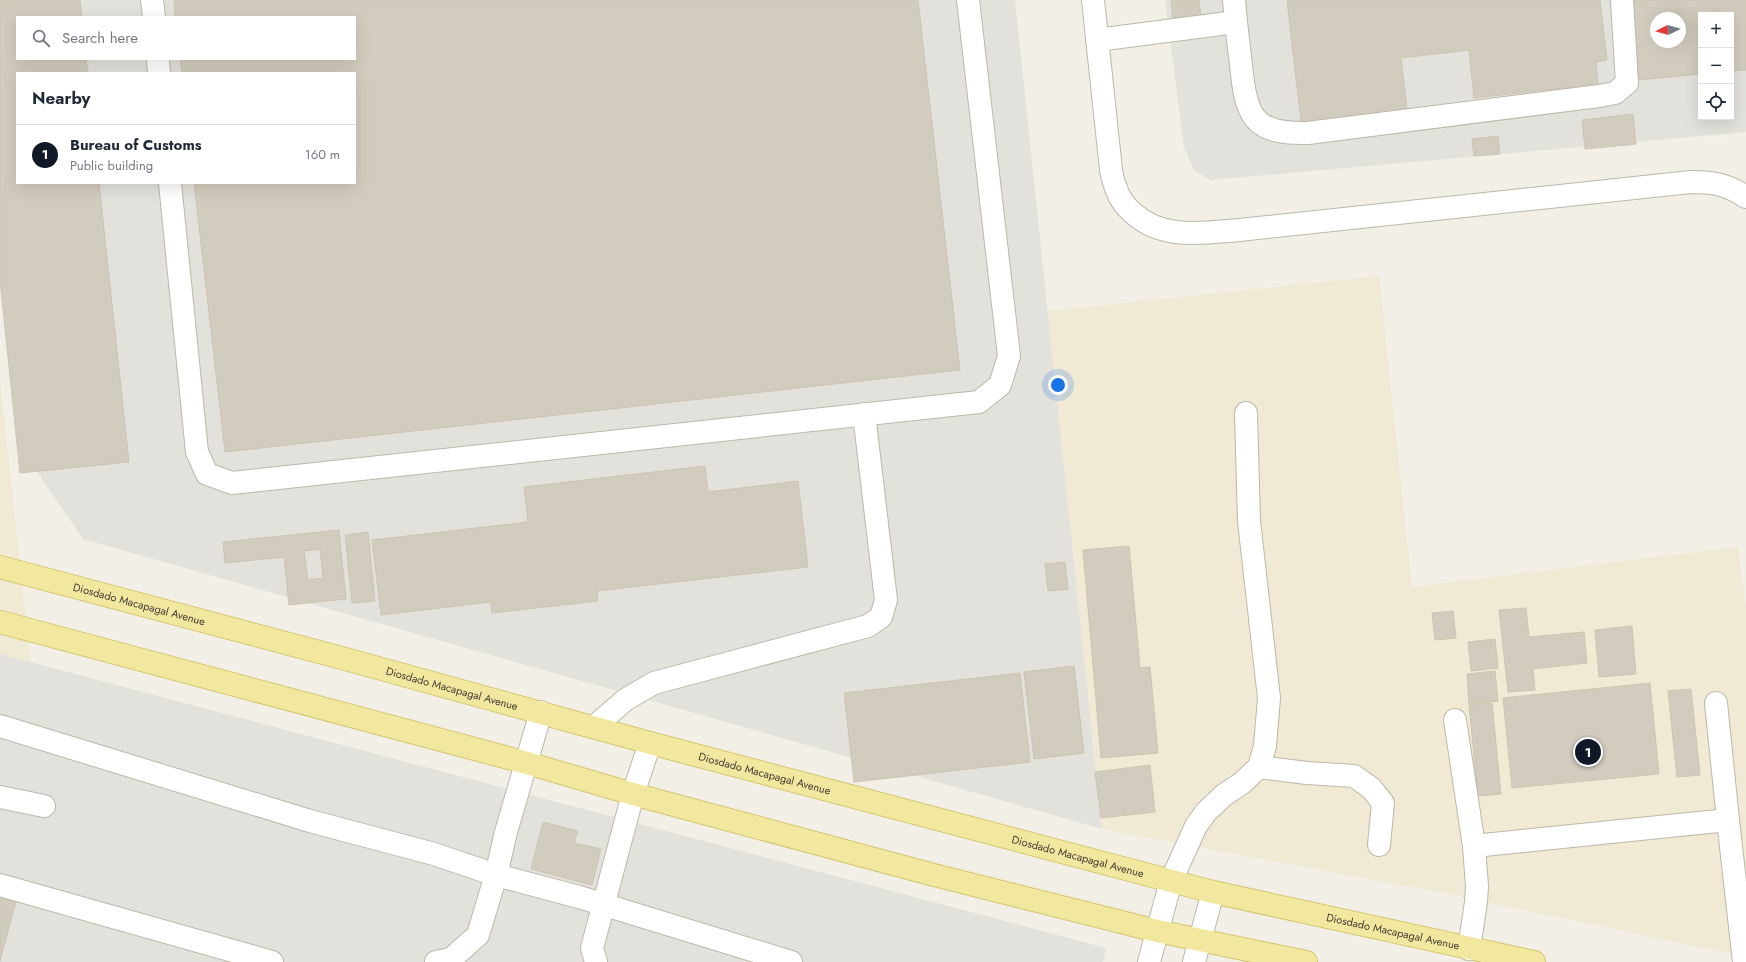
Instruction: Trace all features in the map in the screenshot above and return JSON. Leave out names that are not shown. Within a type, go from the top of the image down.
[{"type":"main road","name":"Diosdado Macapagal Avenue","points":[[0,567],[541,712],[650,743],[1213,892],[1534,962]]},
{"type":"main road","points":[[0,622],[527,763],[633,794],[934,875],[1158,931],[1306,962]]},
{"type":"street","points":[[152,0],[154,16]]},
{"type":"street","points":[[170,184],[197,452],[207,474],[232,483],[979,402],[1000,385],[1009,356],[968,0]]},
{"type":"street","points":[[1093,0],[1110,170],[1117,192],[1128,208],[1143,222],[1158,229],[1178,232],[1204,233],[1239,230],[1691,182],[1714,182],[1731,187],[1746,197]]},
{"type":"street","points":[[1234,0],[1244,95],[1249,110],[1256,120],[1268,128],[1281,132],[1308,133],[1615,93],[1627,83],[1622,0]]},
{"type":"street","points":[[1097,40],[1236,22]]},
{"type":"street","points":[[158,60],[159,72]]},
{"type":"street","points":[[1149,962],[1171,881],[1196,826],[1206,812],[1224,795],[1242,783],[1259,767],[1265,746],[1269,698],[1249,520],[1246,413]]},
{"type":"street","points":[[594,727],[625,700],[654,683],[868,626],[881,617],[886,600],[864,414]]},
{"type":"street","points":[[1716,703],[1744,962]]},
{"type":"street","points":[[436,962],[451,959],[478,935],[541,712]]},
{"type":"street","points":[[1455,720],[1474,846],[1477,886],[1469,949]]},
{"type":"street","points":[[0,726],[310,821],[434,854],[496,875],[579,897],[604,906],[791,962]]},
{"type":"street","points":[[596,962],[592,948],[633,794],[650,743]]},
{"type":"street","points":[[1259,767],[1306,773],[1354,776],[1371,788],[1383,803],[1379,845]]},
{"type":"street","points":[[0,796],[44,806]]},
{"type":"street","points":[[1474,846],[1728,820]]},
{"type":"street","points":[[0,885],[272,962]]},
{"type":"street","points":[[1194,962],[1213,892]]},
{"type":"shaded area","points":[[0,0],[1015,0],[1102,829],[83,539],[33,466]]},
{"type":"shaded area","points":[[1165,0],[1746,0],[1746,132],[1210,180],[1194,170],[1184,148]]},
{"type":"shaded area","points":[[1379,276],[1412,587],[1738,547],[1746,611],[1746,957],[1444,893],[1102,829],[1048,311]]},
{"type":"shaded area","points":[[0,381],[31,663],[0,654]]},
{"type":"shaded area","points":[[0,654],[1106,948],[1103,962],[0,962]]},
{"type":"shaded area","points":[[0,746],[94,772],[74,847],[0,827]]},
{"type":"shaded area","points":[[635,930],[748,962],[626,962]]},
{"type":"building","points":[[0,0],[80,0],[82,16],[16,16],[16,60],[86,60],[88,72],[16,72],[16,184],[99,184],[129,462],[20,473],[0,280]]},
{"type":"building","points":[[174,0],[918,0],[960,370],[225,452],[194,184],[356,184],[356,72],[182,72],[180,60],[356,60],[356,16],[175,16]]},
{"type":"building","points":[[1171,0],[1199,0],[1201,18],[1173,21]]},
{"type":"building","points":[[1287,0],[1600,0],[1607,60],[1596,62],[1598,84],[1474,98],[1469,50],[1401,58],[1407,110],[1301,122]]},
{"type":"building","points":[[1631,0],[1746,0],[1746,70],[1734,71],[1734,12],[1698,12],[1698,74],[1639,80]]},
{"type":"building","points":[[1633,114],[1636,144],[1585,149],[1582,120]]},
{"type":"building","points":[[1498,136],[1500,154],[1474,156],[1472,139]]},
{"type":"building","points":[[705,466],[708,492],[798,481],[808,567],[597,591],[598,601],[492,613],[491,602],[381,615],[372,540],[528,522],[524,487]]},
{"type":"building","points":[[339,530],[346,599],[289,605],[284,557],[225,563],[223,542]],"holes":[[[320,549],[323,578],[308,580],[304,551]]]},
{"type":"building","points":[[368,532],[375,601],[352,603],[345,535]]},
{"type":"building","points":[[1129,546],[1140,668],[1150,667],[1158,753],[1101,758],[1083,550]]},
{"type":"building","points":[[1065,562],[1068,589],[1048,591],[1045,564]]},
{"type":"building","points":[[1526,608],[1529,637],[1584,632],[1587,663],[1533,669],[1535,690],[1508,692],[1499,610]]},
{"type":"building","points":[[1453,611],[1456,638],[1435,640],[1432,613]]},
{"type":"building","points":[[1632,626],[1636,674],[1599,677],[1595,630]]},
{"type":"building","points":[[1495,639],[1498,668],[1471,671],[1468,642]]},
{"type":"building","points":[[1074,666],[1084,753],[1034,759],[1024,672]]},
{"type":"building","points":[[1495,671],[1498,701],[1469,704],[1467,674]]},
{"type":"building","points":[[1020,673],[1030,762],[854,782],[844,693]]},
{"type":"building","points":[[1650,683],[1659,774],[1512,788],[1503,698]]},
{"type":"building","points":[[1691,689],[1700,775],[1677,777],[1668,691]]},
{"type":"building","points":[[1492,703],[1501,794],[1478,796],[1469,705]]},
{"type":"building","points":[[1150,765],[1155,812],[1101,818],[1095,772]]},
{"type":"building","points":[[543,822],[578,831],[574,843],[601,849],[592,885],[531,869]]},
{"type":"building","points":[[0,893],[17,898],[0,961]]},
{"type":"place","name":"Bureau of Customs","points":[[1588,752]]}]
